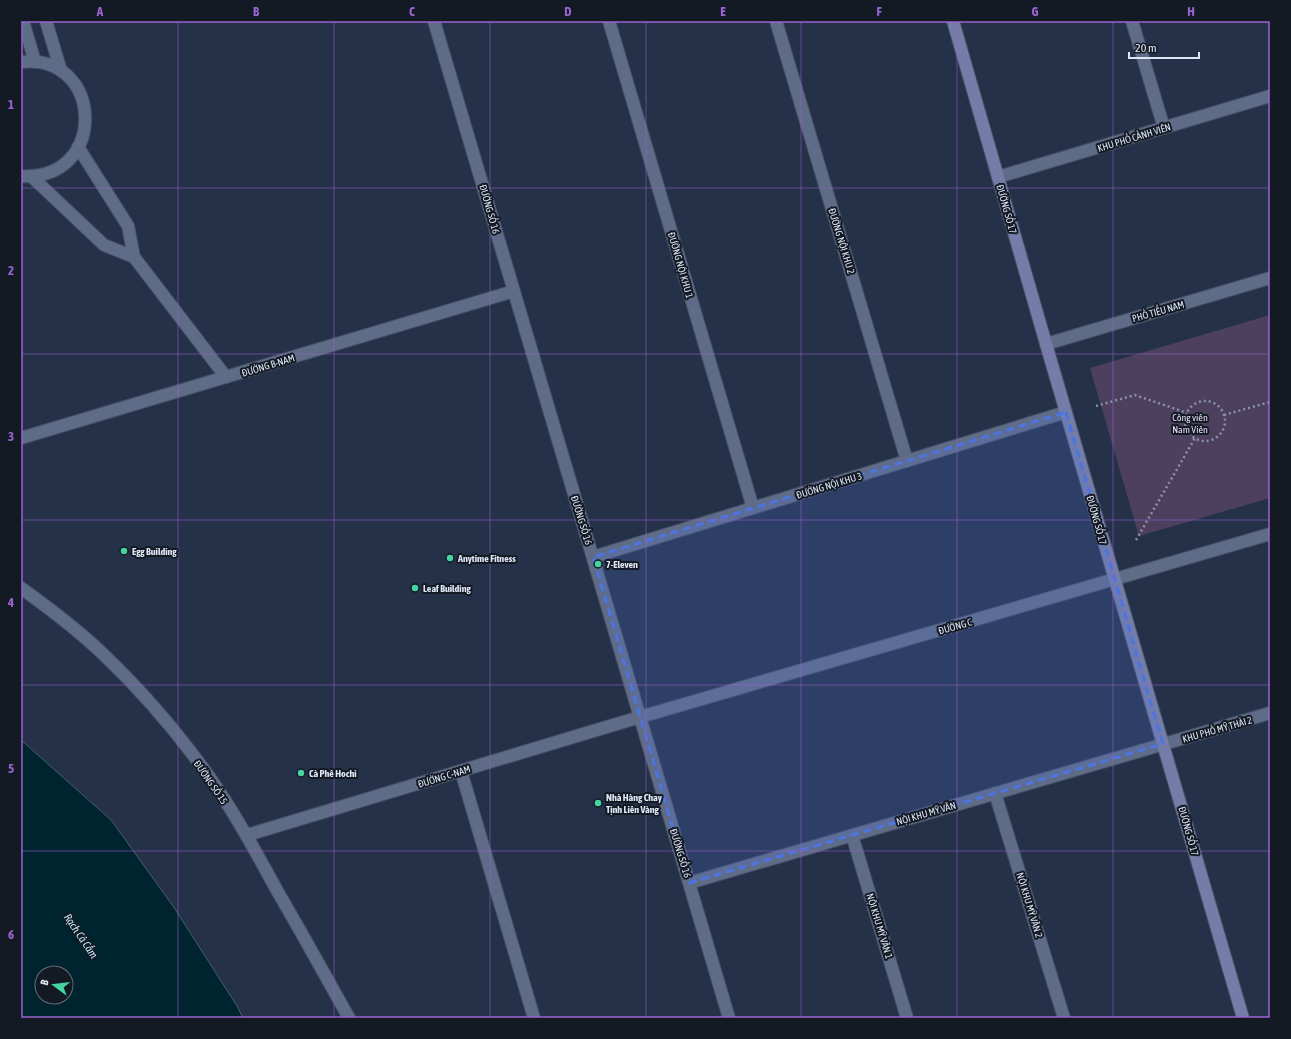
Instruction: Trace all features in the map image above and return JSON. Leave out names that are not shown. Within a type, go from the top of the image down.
[{"type":"street","points":[[23,21],[35,62]]},
{"type":"street","points":[[46,21],[62,72]]},
{"type":"street","name":"ĐƯỜNG SỐ 16","points":[[434,21],[729,1018]]},
{"type":"street","name":"ĐƯỜNG NỘI KHU 1","points":[[609,21],[753,508]]},
{"type":"street","name":"ĐƯỜNG NỘI KHU 2","points":[[776,21],[907,461]]},
{"type":"street","name":"ĐƯỜNG SỐ 17","points":[[953,21],[1243,1018]]},
{"type":"street","points":[[1132,21],[1164,128]]},
{"type":"street","points":[[21,62],[35,62],[53,67],[62,72],[72,81],[80,93],[85,111],[85,130],[73,156],[58,168],[50,172],[26,176]]},
{"type":"street","name":"KHU PHỐ CẢNH VIÊN","points":[[998,177],[1270,96]]},
{"type":"street","points":[[78,148],[128,226],[134,257],[226,377]]},
{"type":"street","points":[[26,176],[104,245],[134,257]]},
{"type":"street","name":"PHỐ TIỂU NAM","points":[[1046,344],[1270,278]]},
{"type":"street","name":"ĐƯỜNG B-NAM","points":[[21,438],[514,291]]},
{"type":"street","name":"ĐƯỜNG NỘI KHU 3","points":[[593,557],[1066,412]]},
{"type":"street","name":"ĐƯỜNG C","points":[[640,717],[1270,534]]},
{"type":"street","name":"ĐƯỜNG SỐ 15","points":[[21,588],[46,606],[102,653],[161,715],[203,769],[247,835],[349,1018]]},
{"type":"street","name":"KHU PHỐ MỸ THÁI 2","points":[[1163,744],[1270,713]]},
{"type":"street","name":"ĐƯỜNG C-NAM","points":[[247,835],[640,717]]},
{"type":"street","name":"NỘI KHU MỸ VĂN","points":[[689,883],[1163,744]]},
{"type":"street","points":[[461,771],[534,1018]]},
{"type":"street","name":"NỘI KHU MỸ VĂN 2","points":[[995,793],[1064,1018]]},
{"type":"street","name":"NỘI KHU MỸ VĂN 1","points":[[852,835],[907,1018]]},
{"type":"path","points":[[1096,406],[1136,395],[1187,412]]},
{"type":"path","points":[[1209,401],[1215,403],[1224,415],[1225,424],[1223,430],[1214,439],[1207,441],[1195,438],[1186,428],[1185,421],[1187,412],[1192,406],[1198,403],[1209,401]]},
{"type":"path","points":[[1224,415],[1270,402]]},
{"type":"path","points":[[1136,540],[1195,438]]},
{"type":"highlighted area","points":[[1066,412],[1163,744],[689,883],[593,557]]},
{"type":"green space","name":"Công viên Nam Viên","points":[[1270,315],[1270,498],[1139,536],[1090,368]]},
{"type":"water","name":"Rạch Cả Cấm","points":[[21,740],[111,820],[173,906],[237,1006],[243,1018],[21,1018]]},
{"type":"place","name":"Egg Building","points":[[124,551]]},
{"type":"place","name":"Anytime Fitness","points":[[450,558]]},
{"type":"place","name":"7-Eleven","points":[[598,564]]},
{"type":"place","name":"Leaf Building","points":[[415,588]]},
{"type":"place","name":"Cà Phê Hochi","points":[[301,773]]},
{"type":"place","name":"Nhà Hàng Chay Tịnh Liên Vàng","points":[[598,803]]}]
